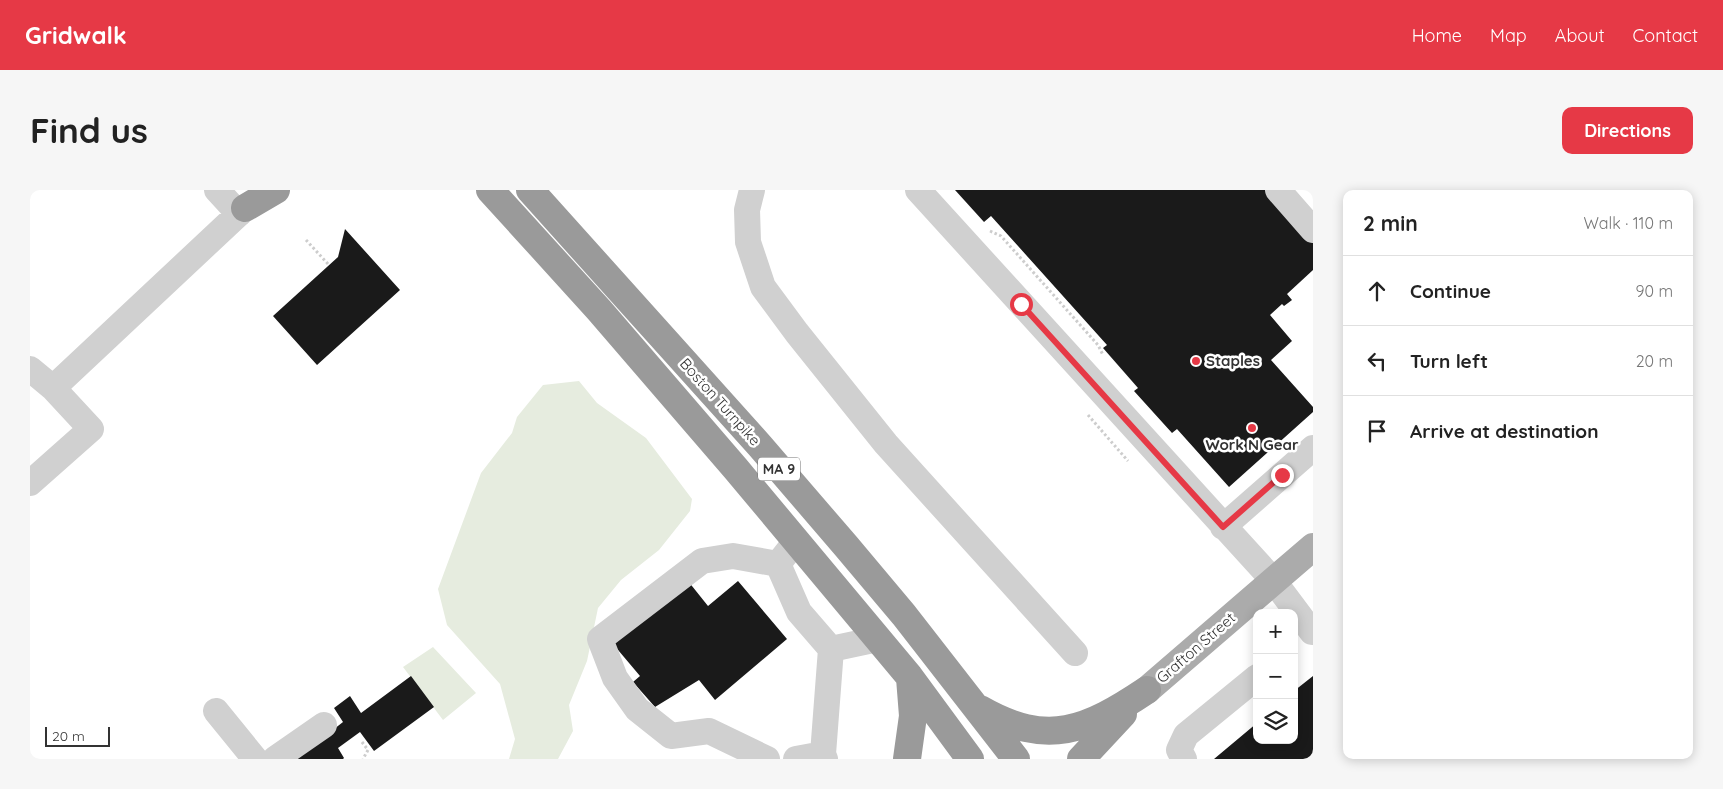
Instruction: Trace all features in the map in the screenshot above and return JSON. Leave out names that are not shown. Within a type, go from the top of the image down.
[{"type":"highway","points":[[248,204],[276,190]]},
{"type":"highway","name":"Boston Turnpike","points":[[490,190],[652,371],[878,638],[910,676],[970,759]]},
{"type":"highway","name":"Boston Turnpike","points":[[530,190],[760,446],[846,546],[904,615],[1016,759]]},
{"type":"highway","points":[[556,190],[558,210],[563,227]]},
{"type":"highway","points":[[907,759],[913,716],[910,676]]},
{"type":"highway","points":[[974,705],[991,715],[1018,726],[1050,732],[1087,724],[1118,709],[1147,690]]},
{"type":"highway","points":[[1082,759],[1147,690]]},
{"type":"main road","name":"Grafton Street","points":[[1147,690],[1313,547]]},
{"type":"street","points":[[53,388],[248,204],[218,190]]},
{"type":"street","points":[[752,190],[747,210],[748,242],[763,287],[797,333],[886,444],[1075,652]]},
{"type":"street","points":[[918,190],[1273,580],[1306,636]]},
{"type":"street","points":[[1278,190],[1313,230]]},
{"type":"street","points":[[30,369],[53,388],[91,429],[30,483]]},
{"type":"street","points":[[1223,527],[1313,448]]},
{"type":"street","points":[[778,564],[796,541]]},
{"type":"street","points":[[755,756],[709,731],[671,736],[637,709],[615,678],[600,640],[702,561],[733,556],[778,564]]},
{"type":"street","points":[[778,564],[799,612],[831,649],[824,757],[796,759]]},
{"type":"street","points":[[831,649],[878,638]]},
{"type":"street","points":[[1184,759],[1179,750],[1186,735],[1253,680]]},
{"type":"street","points":[[216,710],[255,759]]},
{"type":"street","points":[[275,759],[324,725]]},
{"type":"path","points":[[306,240],[329,265]]},
{"type":"path","points":[[1088,415],[1128,461]]},
{"type":"path","points":[[362,742],[368,750],[363,759]]},
{"type":"shaded area","points":[[579,381],[597,403],[646,438],[692,499],[690,511],[659,550],[621,580],[598,608],[587,661],[569,705],[573,731],[558,759],[509,759],[515,739],[500,684],[447,625],[438,589],[481,473],[512,433],[517,417],[543,385]]},
{"type":"shaded area","points":[[433,647],[476,693],[443,720],[403,667]]},
{"type":"building","points":[[955,190],[1268,190],[1313,240],[1313,270],[1287,294],[1292,300],[1284,306],[1282,304],[1270,315],[1292,341],[1271,360],[1313,407],[1313,412],[1229,487],[1177,429],[1172,433],[1134,391],[1138,388],[1103,348],[1107,345],[991,216],[984,222]]},
{"type":"building","points":[[345,229],[400,290],[317,365],[273,316],[338,257]]},
{"type":"building","points":[[688,581],[708,606],[738,581],[787,639],[715,700],[699,680],[655,707],[633,682],[640,676],[613,644]]},
{"type":"building","points":[[411,676],[434,707],[374,751],[360,732],[338,748],[343,759],[296,759],[343,722],[334,708],[350,696],[361,713]]},
{"type":"building","points":[[1313,676],[1313,757],[1311,759],[1214,759],[1253,726],[1253,744],[1298,744],[1298,688]]},
{"type":"place","name":"Staples","points":[[1196,361]]},
{"type":"place","name":"Work N Gear","points":[[1252,428]]},
{"type":"route","points":[[1021,304],[1223,527],[1282,475]]}]
